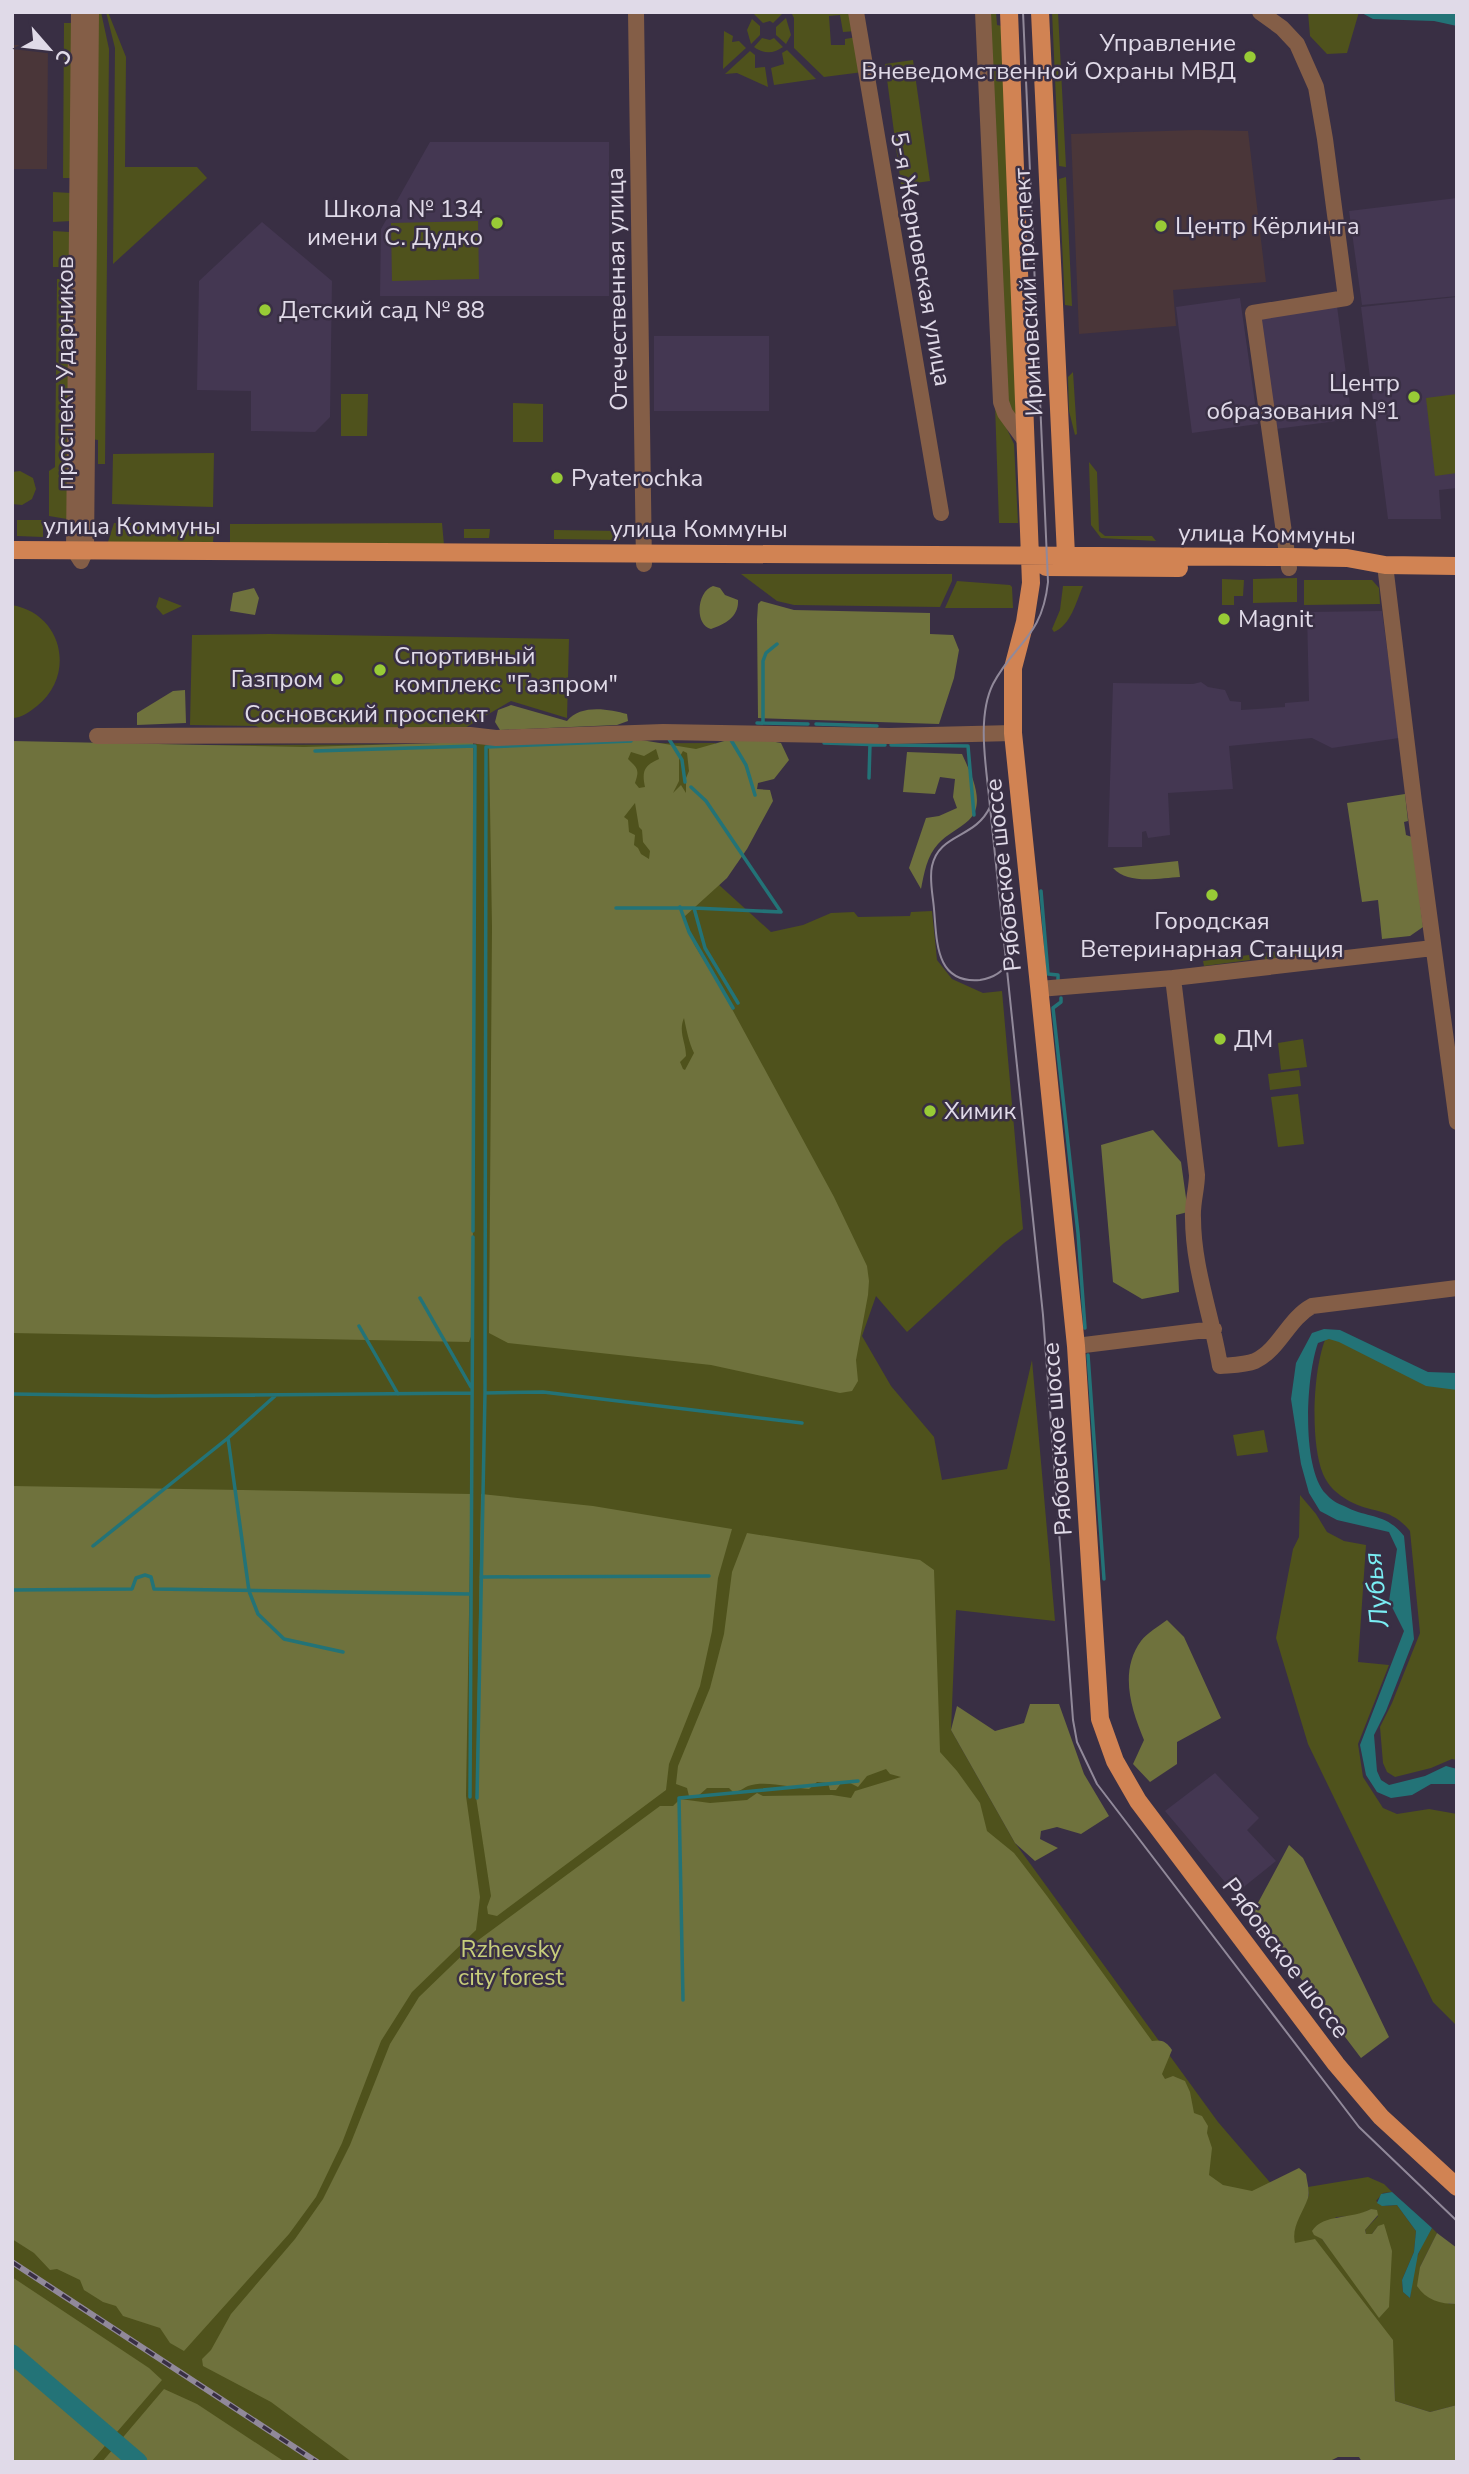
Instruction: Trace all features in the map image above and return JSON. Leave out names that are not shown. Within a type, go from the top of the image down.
[{"type":"main road","name":"Ириновский проспект","points":[[1009,12],[1030,561]]},
{"type":"main road","name":"Ириновский проспект","points":[[1040,12],[1061,561]]},
{"type":"main road","name":"улица Коммуны","points":[[12,550],[80,554],[1289,562],[1347,569],[1385,565],[1457,566]]},
{"type":"main road","name":"улица Коммуны","points":[[12,561],[80,554]]},
{"type":"main road","name":"Рябовское шоссе","points":[[1030,561],[1029,604],[1013,667],[1013,733],[1076,1346],[1100,1719],[1115,1761],[1138,1801],[1336,2064],[1381,2117],[1457,2187]]},
{"type":"street","name":"проспект Ударников","points":[[79,12],[80,554]]},
{"type":"street","name":"проспект Ударников","points":[[80,554],[91,12]]},
{"type":"street","name":"Отечественная улица","points":[[636,12],[644,559]]},
{"type":"street","name":"5-я Жерновская улица","points":[[856,12],[941,513]]},
{"type":"street","name":"Ириновский проспект","points":[[983,12],[1001,402],[1004,413],[1026,442]]},
{"type":"street","points":[[1260,12],[1282,28],[1297,44],[1316,87],[1346,298],[1253,313],[1289,562]]},
{"type":"street","points":[[1385,565],[1457,1122]]},
{"type":"street","name":"Сосновский проспект","points":[[97,736],[470,735],[496,738],[663,732],[889,736],[1013,733]]},
{"type":"street","points":[[1039,989],[1173,978],[1433,948]]},
{"type":"street","points":[[1173,978],[1197,1175],[1192,1218],[1200,1283],[1214,1329],[1220,1366],[1253,1362],[1270,1351],[1301,1312],[1312,1306],[1457,1288]]},
{"type":"street","points":[[1076,1346],[1214,1329]]},
{"type":"shaded area","points":[[1360,12],[1457,12],[1457,26],[1434,21],[1373,19]]},
{"type":"shaded area","points":[[12,45],[48,45],[47,169],[12,169]]},
{"type":"shaded area","points":[[1248,131],[1266,282],[1173,290],[1176,326],[1079,334],[1071,134]]},
{"type":"shaded area","name":"Школа № 134 имени С. Дудко","points":[[430,142],[609,142],[609,296],[380,296],[381,229]]},
{"type":"shaded area","points":[[1457,198],[1457,296],[1362,305],[1349,211]]},
{"type":"shaded area","name":"Детский сад № 88","points":[[262,222],[332,281],[330,417],[315,432],[251,431],[251,391],[197,390],[199,281]]},
{"type":"shaded area","name":"Центр образования №1","points":[[1457,297],[1457,488],[1439,490],[1441,519],[1388,519],[1361,307]]},
{"type":"shaded area","points":[[1240,298],[1258,424],[1192,433],[1176,307]]},
{"type":"shaded area","points":[[1337,306],[1352,419],[1276,429],[1259,318]]},
{"type":"shaded area","points":[[654,336],[769,336],[769,411],[654,411]]},
{"type":"shaded area","points":[[1382,611],[1399,738],[1332,748],[1312,738],[1229,746],[1233,789],[1168,793],[1170,835],[1148,838],[1146,831],[1142,832],[1142,847],[1108,847],[1113,683],[1201,682],[1208,687],[1225,690],[1230,701],[1241,702],[1241,710],[1285,707],[1285,703],[1309,701],[1307,612]]},
{"type":"shaded area","points":[[1324,1329],[1340,1330],[1428,1372],[1457,1373],[1457,1390],[1426,1386],[1329,1339],[1318,1343],[1311,1377],[1309,1443],[1318,1481],[1334,1501],[1383,1519],[1404,1536],[1414,1639],[1374,1735],[1377,1771],[1381,1780],[1389,1785],[1425,1776],[1446,1766],[1457,1769],[1457,1784],[1431,1784],[1412,1795],[1391,1798],[1377,1792],[1366,1775],[1360,1745],[1404,1631],[1389,1601],[1397,1549],[1389,1532],[1337,1520],[1320,1511],[1309,1493],[1301,1464],[1291,1399],[1296,1363],[1312,1333]]},
{"type":"shaded area","points":[[1215,1773],[1259,1818],[1247,1830],[1276,1861],[1235,1894],[1165,1811]]},
{"type":"shaded area","points":[[1392,2192],[1432,2228],[1418,2254],[1410,2298],[1403,2292],[1402,2280],[1414,2252],[1416,2231],[1397,2205],[1382,2206],[1377,2203],[1381,2194]]},
{"type":"green space","points":[[95,12],[101,12],[109,49],[105,464],[98,464],[98,440],[91,439]]},
{"type":"green space","points":[[106,12],[126,57],[125,167],[197,167],[207,178],[113,264],[115,48]]},
{"type":"green space","points":[[791,12],[853,12],[856,31],[843,32],[840,15],[829,16],[831,45],[845,45],[845,39],[857,37],[863,72],[824,77],[794,48],[794,18]]},
{"type":"green space","points":[[989,12],[996,12],[997,25],[1002,26],[1018,414],[1015,415],[1008,407]]},
{"type":"green space","points":[[1052,12],[1058,12],[1066,167],[1059,166]]},
{"type":"green space","points":[[1308,12],[1359,12],[1347,53],[1327,54],[1310,36]]},
{"type":"green space","points":[[754,14],[782,14],[773,23],[763,23]]},
{"type":"green space","points":[[786,18],[791,35],[786,44],[776,35],[776,27]]},
{"type":"green space","points":[[752,19],[760,26],[760,35],[751,44],[747,30]]},
{"type":"green space","points":[[64,23],[72,23],[71,178],[63,178]]},
{"type":"green space","points":[[724,31],[733,36],[732,42],[739,41],[746,48],[723,69]]},
{"type":"green space","points":[[762,38],[774,38],[783,47],[772,52],[761,51],[754,47]]},
{"type":"green space","points":[[787,50],[816,79],[774,85],[771,68],[784,64],[782,53]]},
{"type":"green space","points":[[750,51],[755,55],[755,68],[765,67],[768,87],[737,73],[725,74]]},
{"type":"green space","points":[[913,60],[930,181],[901,185],[885,64]]},
{"type":"green space","points":[[1066,177],[1072,306],[1065,305],[1059,179]]},
{"type":"green space","points":[[53,192],[71,193],[71,221],[53,222]]},
{"type":"green space","points":[[478,221],[479,279],[392,281],[391,223]]},
{"type":"green space","points":[[53,231],[70,232],[70,267],[53,267]]},
{"type":"green space","points":[[57,279],[70,279],[67,519],[49,516],[49,471],[55,467]]},
{"type":"green space","points":[[1073,372],[1075,435],[1069,411],[1068,377]]},
{"type":"green space","points":[[341,394],[368,394],[367,436],[341,436]]},
{"type":"green space","points":[[1457,394],[1457,473],[1435,476],[1426,398]]},
{"type":"green space","points":[[513,403],[543,404],[543,442],[513,442]]},
{"type":"green space","points":[[995,404],[1014,444],[1018,523],[999,523]]},
{"type":"green space","points":[[214,453],[213,507],[112,504],[113,454]]},
{"type":"green space","points":[[1089,462],[1097,472],[1099,531],[1105,536],[1152,536],[1156,541],[1101,538],[1091,525]]},
{"type":"green space","points":[[20,471],[33,478],[36,489],[32,499],[22,505],[12,504],[12,472]]},
{"type":"green space","points":[[17,520],[43,520],[43,537],[17,536]]},
{"type":"green space","points":[[114,523],[214,524],[213,543],[108,542]]},
{"type":"green space","points":[[442,523],[444,545],[230,544],[230,524]]},
{"type":"green space","points":[[464,529],[490,529],[489,538],[464,538]]},
{"type":"green space","points":[[554,530],[621,531],[620,540],[554,539]]},
{"type":"green space","points":[[741,574],[952,574],[952,581],[940,607],[794,605],[777,601]]},
{"type":"green space","points":[[1297,578],[1297,602],[1253,603],[1253,579]]},
{"type":"green space","points":[[1222,579],[1244,580],[1243,596],[1234,596],[1234,605],[1222,605]]},
{"type":"green space","points":[[1304,580],[1372,580],[1379,588],[1380,604],[1304,605]]},
{"type":"green space","points":[[957,581],[1010,585],[1013,608],[945,608]]},
{"type":"green space","points":[[713,586],[738,600],[738,606],[730,619],[711,629],[702,621],[700,608],[704,594]]},
{"type":"green space","points":[[1063,586],[1083,586],[1069,619],[1054,632],[1052,629],[1060,610]]},
{"type":"green space","points":[[254,588],[259,598],[255,615],[230,611],[233,593]]},
{"type":"green space","points":[[159,597],[182,606],[163,615],[156,607]]},
{"type":"green space","points":[[761,601],[794,610],[930,613],[930,634],[953,635],[959,650],[954,678],[939,724],[758,718],[757,620],[758,604]]},
{"type":"green space","points":[[12,605],[43,620],[53,633],[60,663],[57,678],[49,693],[37,706],[19,717],[12,718]]},
{"type":"green space","name":"Cпортивный комплекс \"Газпром\"","points":[[192,635],[569,639],[567,718],[511,701],[463,729],[190,725]]},
{"type":"green space","points":[[185,690],[186,723],[137,725],[137,713],[173,691]]},
{"type":"green space","points":[[511,705],[567,721],[579,712],[595,709],[627,714],[628,721],[617,725],[500,730],[495,722],[498,710]]},
{"type":"green space","points":[[742,736],[781,743],[789,760],[774,779],[758,783],[757,789],[770,790],[773,801],[747,849],[727,878],[684,917],[694,944],[834,1197],[867,1266],[868,1295],[856,1360],[858,1381],[852,1391],[840,1393],[711,1365],[508,1343],[489,1333],[492,927],[489,745],[506,739],[629,738],[696,749]],"holes":[[[656,749],[659,759],[646,768],[645,787],[639,788],[635,783],[637,769],[628,759],[631,752],[644,756]],[[683,751],[687,753],[689,771],[686,793],[681,785],[673,793],[679,781],[679,758]],[[635,803],[643,842],[650,851],[649,859],[634,845],[635,835],[629,832],[628,820],[624,817]],[[684,1018],[694,1053],[685,1070],[680,1062],[686,1056],[682,1023]]]},
{"type":"green space","points":[[12,741],[304,747],[473,742],[475,997],[472,1334],[469,1342],[12,1333]]},
{"type":"green space","name":"Rzhevsky city forest","points":[[715,743],[707,874],[771,932],[803,925],[831,913],[854,912],[858,917],[910,916],[911,912],[932,911],[937,960],[952,979],[983,993],[1002,991],[1023,1229],[1004,1243],[907,1332],[876,1296],[862,1336],[891,1386],[934,1437],[942,1480],[1007,1469],[1032,1360],[1055,1621],[956,1610],[951,1730],[1015,1843],[1218,2122],[1299,2216],[1309,2195],[1308,2187],[1368,2177],[1384,2184],[1392,2192],[1383,2193],[1376,2201],[1385,2206],[1397,2205],[1416,2231],[1414,2252],[1402,2280],[1403,2292],[1410,2298],[1415,2262],[1422,2245],[1432,2228],[1437,2233],[1420,2267],[1449,2304],[1457,2304],[1457,2405],[1430,2412],[1395,2401],[1394,2373],[1291,2462],[12,2462],[12,746]],"holes":[[[1371,2209],[1378,2216],[1365,2230],[1366,2234],[1372,2234],[1378,2226],[1354,2280],[1322,2239],[1336,2217],[1358,2216]]]},
{"type":"green space","points":[[907,752],[962,754],[977,796],[977,805],[969,820],[934,849],[921,889],[909,868],[926,818],[957,808],[953,797],[955,779],[940,777],[935,794],[903,792]]},
{"type":"green space","points":[[1405,794],[1408,821],[1404,822],[1406,835],[1415,838],[1423,927],[1410,936],[1382,939],[1378,900],[1362,902],[1347,803]]},
{"type":"green space","points":[[1178,861],[1180,877],[1136,879],[1113,868]]},
{"type":"green space","points":[[1314,947],[1315,954],[1265,960],[1264,953]]},
{"type":"green space","points":[[1249,955],[1250,960],[1204,966],[1203,961]]},
{"type":"green space","points":[[1303,1039],[1307,1067],[1281,1070],[1278,1043]]},
{"type":"green space","points":[[1299,1070],[1301,1086],[1270,1090],[1268,1074]]},
{"type":"green space","points":[[1298,1094],[1304,1144],[1278,1147],[1271,1097]]},
{"type":"green space","points":[[1153,1130],[1181,1162],[1188,1212],[1176,1215],[1179,1292],[1142,1299],[1113,1282],[1101,1145]]},
{"type":"green space","points":[[1335,1337],[1457,1387],[1457,1760],[1452,1759],[1431,1768],[1395,1777],[1387,1772],[1383,1763],[1380,1727],[1420,1633],[1410,1531],[1389,1514],[1358,1505],[1337,1493],[1323,1474],[1316,1444],[1316,1388],[1325,1340]]},
{"type":"green space","points":[[1264,1430],[1268,1452],[1237,1456],[1233,1435]]},
{"type":"green space","points":[[12,1486],[471,1494],[466,1796],[480,1897],[476,1930],[412,1992],[381,2041],[342,2143],[316,2197],[289,2234],[184,2351],[170,2343],[160,2328],[123,2316],[116,2306],[103,2302],[84,2290],[80,2280],[57,2269],[50,2270],[34,2253],[12,2239]]},
{"type":"green space","points":[[481,1494],[593,1506],[732,1529],[718,1578],[712,1631],[700,1686],[669,1764],[666,1790],[497,1916],[488,1914],[487,1907],[491,1896],[476,1797]]},
{"type":"green space","points":[[1300,1495],[1327,1532],[1344,1541],[1366,1545],[1358,1662],[1389,1665],[1358,1744],[1363,1777],[1383,1808],[1397,1814],[1429,1809],[1457,1814],[1457,2026],[1433,2002],[1308,1744],[1276,1638],[1293,1549],[1299,1537]]},
{"type":"green space","points":[[747,1533],[920,1560],[934,1570],[940,1752],[980,1803],[987,1831],[1014,1853],[1152,2041],[1164,2042],[1172,2050],[1162,2074],[1165,2079],[1173,2076],[1185,2081],[1194,2113],[1202,2116],[1208,2126],[1207,2133],[1212,2148],[1209,2175],[1223,2185],[1252,2191],[1299,2168],[1306,2174],[1309,2195],[1296,2226],[1295,2243],[1315,2239],[1393,2340],[1395,2401],[1430,2412],[1457,2405],[1457,2462],[1362,2462],[1359,2457],[1338,2457],[1328,2462],[352,2462],[271,2402],[203,2366],[202,2359],[211,2350],[231,2314],[295,2239],[323,2199],[350,2145],[390,2044],[419,1997],[477,1941],[660,1806],[673,1806],[680,1799],[710,1803],[747,1800],[757,1793],[763,1796],[832,1795],[851,1798],[855,1791],[901,1777],[890,1774],[886,1769],[867,1776],[858,1787],[841,1783],[836,1790],[830,1790],[828,1783],[817,1782],[809,1789],[755,1784],[733,1792],[729,1788],[707,1788],[697,1797],[689,1796],[687,1788],[676,1784],[678,1766],[710,1688],[724,1634],[732,1572]]},
{"type":"green space","points":[[1167,1620],[1184,1637],[1221,1718],[1177,1742],[1177,1764],[1150,1782],[1133,1764],[1144,1740],[1129,1690],[1130,1665],[1141,1641]]},
{"type":"green space","points":[[1030,1704],[1059,1704],[1084,1774],[1109,1816],[1081,1834],[1057,1827],[1041,1831],[1040,1839],[1058,1848],[1035,1861],[1015,1843],[951,1730],[957,1706],[995,1731],[1024,1723]]},
{"type":"green space","points":[[1289,1845],[1303,1858],[1389,2037],[1361,2058],[1252,1914]]},
{"type":"green space","points":[[1371,2209],[1377,2210],[1378,2215],[1365,2230],[1366,2234],[1372,2234],[1378,2226],[1384,2224],[1392,2251],[1389,2307],[1379,2318],[1322,2239],[1312,2231],[1317,2225],[1331,2219]]},
{"type":"green space","points":[[1437,2233],[1457,2248],[1457,2304],[1434,2300],[1417,2286],[1420,2267]]},
{"type":"green space","points":[[12,2277],[149,2368],[162,2380],[91,2462],[12,2462]]},
{"type":"green space","points":[[164,2389],[197,2404],[285,2462],[102,2462]]},
{"type":"waterway","points":[[763,723],[763,661],[766,653],[777,644]]},
{"type":"waterway","points":[[757,723],[808,724]]},
{"type":"waterway","points":[[816,724],[877,726]]},
{"type":"waterway","points":[[669,739],[682,760],[685,782]]},
{"type":"waterway","points":[[731,740],[746,765],[755,795]]},
{"type":"waterway","points":[[477,1798],[485,1393],[486,747],[631,741]]},
{"type":"waterway","points":[[824,743],[885,745]]},
{"type":"waterway","points":[[869,778],[870,744]]},
{"type":"waterway","points":[[891,745],[968,746],[974,815]]},
{"type":"waterway","points":[[315,751],[475,746],[473,1231]]},
{"type":"waterway","points":[[691,787],[706,801],[781,912]]},
{"type":"waterway","points":[[1041,891],[1048,974],[1058,975],[1058,981]]},
{"type":"waterway","points":[[680,907],[689,932],[733,1008]]},
{"type":"waterway","points":[[616,908],[781,912]]},
{"type":"waterway","points":[[694,908],[705,948],[738,1003]]},
{"type":"waterway","points":[[1061,998],[1061,1002],[1053,1008],[1078,1233],[1085,1328]]},
{"type":"waterway","points":[[470,1797],[473,1237]]},
{"type":"waterway","points":[[420,1298],[471,1387]]},
{"type":"waterway","points":[[359,1326],[398,1394]]},
{"type":"waterway","points":[[1088,1355],[1104,1579]]},
{"type":"waterway","points":[[485,1393],[543,1392],[802,1423]]},
{"type":"waterway","points":[[12,1394],[155,1396],[472,1393]]},
{"type":"waterway","points":[[275,1396],[228,1438],[249,1591],[258,1614],[284,1639],[343,1652]]},
{"type":"waterway","points":[[93,1546],[228,1438]]},
{"type":"waterway","points":[[12,1590],[132,1589],[136,1578],[145,1575],[151,1577],[154,1589],[469,1594]]},
{"type":"waterway","points":[[481,1577],[709,1576]]},
{"type":"waterway","points":[[683,2000],[679,1798],[858,1781]]},
{"type":"waterway","points":[[12,2354],[138,2462]]},
{"type":"tram line","points":[[1023,12],[1048,582],[1045,601],[1034,628],[993,684],[985,712],[984,744],[1043,1315],[1073,1720],[1077,1742],[1097,1784],[1359,2127],[1457,2221]]},
{"type":"tram line","points":[[990,807],[976,825],[949,841],[936,855],[931,876],[936,934],[946,968],[965,979],[989,978],[1001,971],[1010,960]]},
{"type":"railway","points":[[12,2262],[317,2462]]},
{"type":"place","name":"Управление Вневедомственной Охраны МВД","points":[[1250,57]]},
{"type":"place","name":"Школа № 134 имени С. Дудко","points":[[497,223]]},
{"type":"place","name":"Центр Кёрлинга","points":[[1161,226]]},
{"type":"place","name":"Детский сад № 88","points":[[265,310]]},
{"type":"place","name":"Центр образования №1","points":[[1414,397]]},
{"type":"place","name":"Pyaterochka","points":[[557,478]]},
{"type":"place","name":"Magnit","points":[[1224,619]]},
{"type":"place","name":"Cпортивный комплекс \"Газпром\"","points":[[380,670]]},
{"type":"place","name":"Газпром","points":[[337,679]]},
{"type":"place","name":"Городская Ветеринарная Станция","points":[[1212,895]]},
{"type":"place","name":"ДМ","points":[[1220,1039]]},
{"type":"place","name":"Химик","points":[[930,1111]]},
{"type":"water label","name":"Лубья","points":[[1376,1590]]}]
